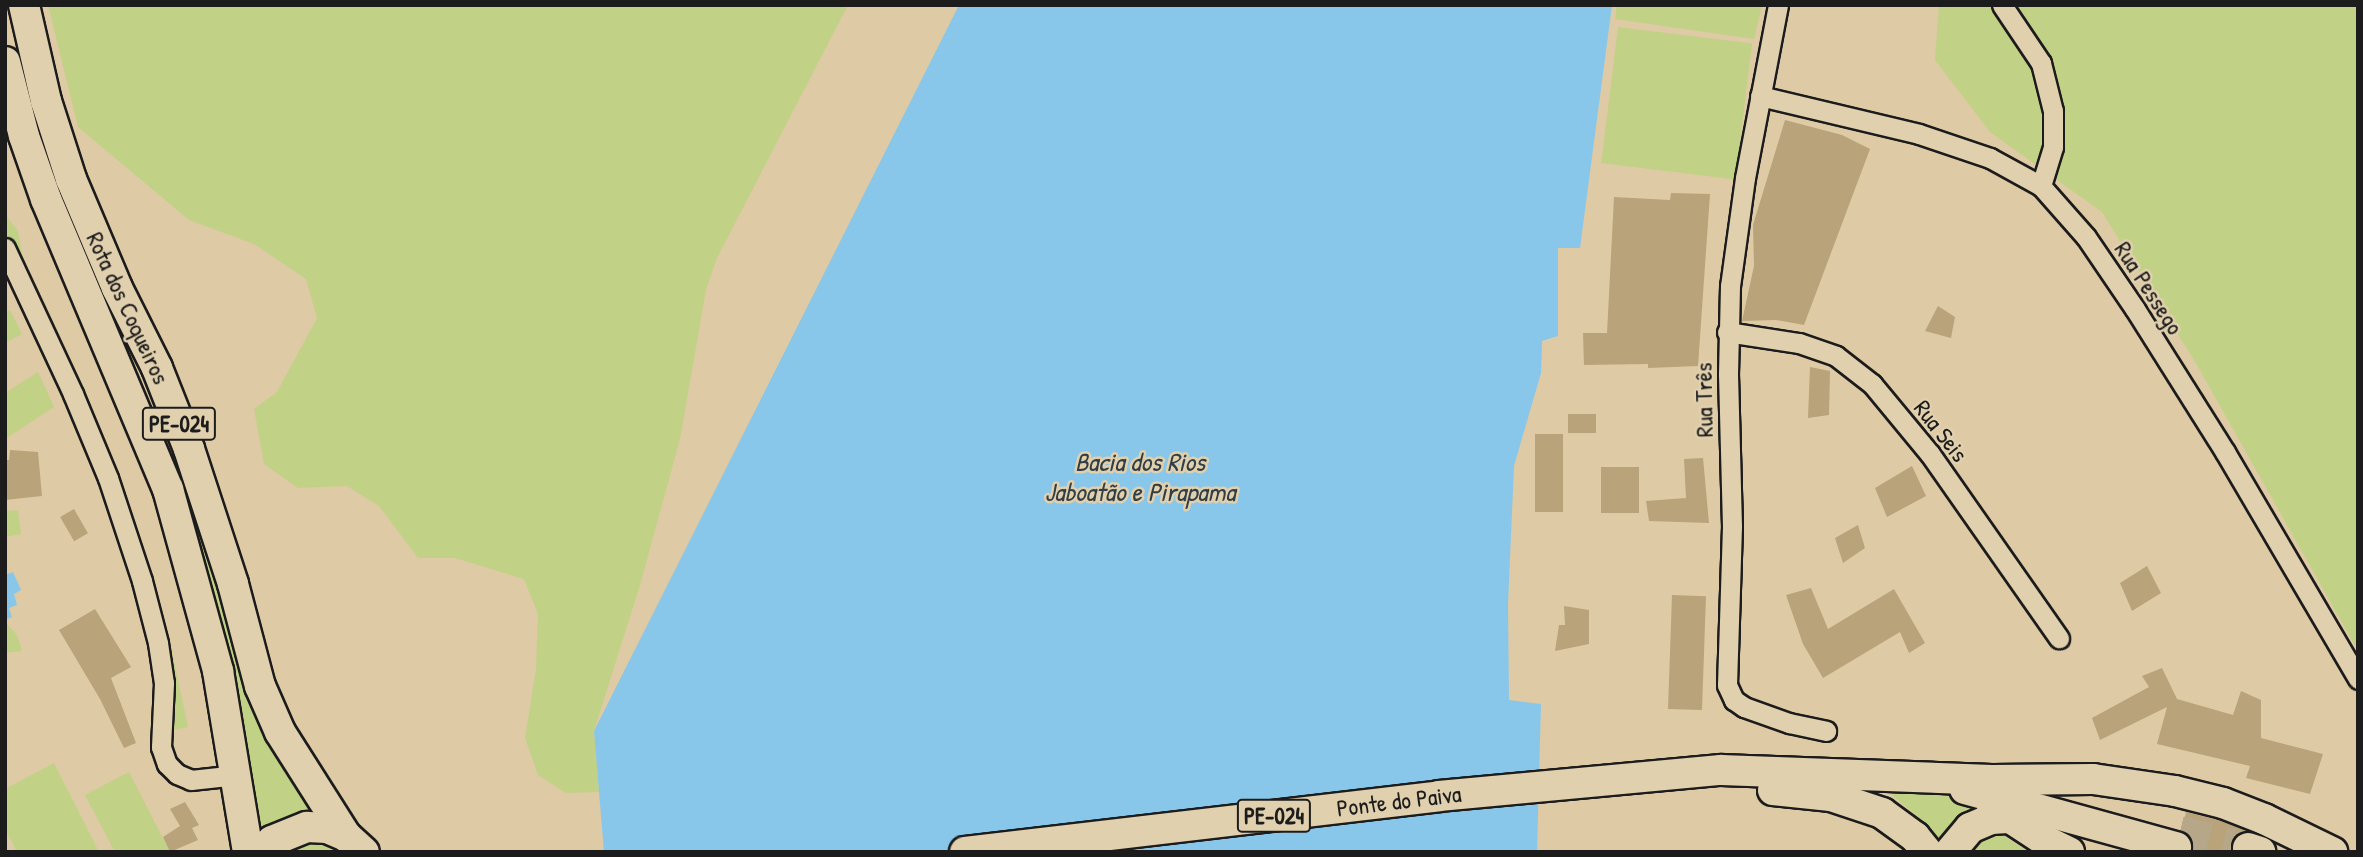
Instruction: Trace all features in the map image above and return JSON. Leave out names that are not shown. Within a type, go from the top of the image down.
[{"type":"main road","name":"Rota dos Coqueiros","points":[[24,5],[46,101],[71,179],[117,288],[157,368],[189,449],[233,584],[260,686],[280,732],[355,844]]},
{"type":"main road","name":"Rota dos Coqueiros","points":[[5,62],[24,136],[46,199],[168,489],[218,671],[248,852]]},
{"type":"main road","points":[[1584,787],[1721,770],[1928,778],[2064,819],[2180,831],[1996,801]]},
{"type":"main road","points":[[1928,778],[1996,801],[2115,852]]},
{"type":"main road","points":[[1996,801],[2093,779],[2175,791],[2223,803],[2264,819],[2332,852]]},
{"type":"main road","points":[[1584,787],[1740,787],[1831,796],[1882,813],[1915,837],[1927,852]]},
{"type":"main road","name":"Ponte do Paiva","points":[[965,852],[1584,787]]},
{"type":"main road","name":"Ponte do Paiva","points":[[1066,852],[1584,787]]},
{"type":"main road","points":[[1950,852],[1970,828],[1991,819],[1996,801]]},
{"type":"main road","points":[[1996,801],[2069,852]]},
{"type":"main road","name":"Rota dos Coqueiros","points":[[263,852],[272,841],[307,827],[327,828],[355,844]]},
{"type":"main road","points":[[2253,843],[2305,852]]},
{"type":"street","name":"Rua Três","points":[[1778,5],[1760,96],[1732,272],[1727,332],[1732,526],[1727,685],[1734,700],[1744,707],[1788,723],[1826,731]]},
{"type":"street","points":[[2002,5],[2041,64],[2053,111],[2053,147],[2041,186]]},
{"type":"street","name":"Rua Pessego","points":[[1760,96],[1919,134],[1990,158],[2041,186],[2086,237],[2135,309],[2225,452],[2358,679]]},
{"type":"street","points":[[5,248],[73,394],[108,478],[142,581],[158,643],[164,683],[161,747],[167,765],[177,774],[191,780],[236,775]]},
{"type":"street","name":"Rua Seis","points":[[1727,332],[1799,343],[1836,356],[1872,384],[1930,454],[2059,638]]},
{"type":"green space","points":[[48,5],[848,5],[717,258],[706,290],[680,439],[640,585],[594,731],[599,792],[566,793],[538,775],[525,738],[536,669],[538,614],[524,579],[455,558],[418,558],[379,506],[347,486],[298,488],[264,464],[254,409],[277,392],[317,318],[306,279],[254,244],[189,220],[78,127]]},
{"type":"green space","points":[[1617,5],[1762,5],[1754,39],[1615,19]]},
{"type":"green space","points":[[1939,5],[2358,5],[2358,651],[2197,365],[2102,212],[1990,132],[1935,60]]},
{"type":"green space","points":[[1618,27],[1752,43],[1735,179],[1601,163]]},
{"type":"green space","points":[[5,214],[18,231],[25,271],[85,390],[121,481],[171,647],[188,727],[174,730],[147,578],[5,242]]},
{"type":"green space","points":[[10,310],[22,334],[5,343],[5,313]]},
{"type":"green space","points":[[38,372],[54,407],[5,439],[5,393]]},
{"type":"green space","points":[[18,510],[21,534],[5,537],[5,511]]},
{"type":"green space","points":[[213,549],[254,710],[313,816],[255,839],[193,554]]},
{"type":"green space","points":[[5,622],[17,635],[22,651],[5,653]]},
{"type":"green space","points":[[54,763],[99,852],[17,852],[5,829],[5,789]]},
{"type":"green space","points":[[129,772],[170,852],[115,852],[85,795]]},
{"type":"green space","points":[[1918,779],[1983,805],[1947,850],[1930,827],[1892,795],[1890,788]]},
{"type":"green space","points":[[1994,829],[2028,852],[1969,852]]},
{"type":"green space","points":[[324,839],[348,852],[283,852],[294,841]]},
{"type":"water","name":"Bacia dos Rios Jaboatão e Pirapama","points":[[959,5],[1612,5],[1580,248],[1558,248],[1558,336],[1542,341],[1541,373],[1514,466],[1508,604],[1509,700],[1541,704],[1537,852],[604,852],[594,731]]},
{"type":"water","points":[[13,572],[21,590],[14,594],[17,605],[9,608],[12,617],[5,620],[5,575]]},
{"type":"building","points":[[1785,120],[1842,135],[1870,149],[1804,325],[1776,320],[1742,321],[1754,266],[1753,225]]},
{"type":"building","points":[[1671,193],[1710,194],[1698,366],[1648,368],[1648,364],[1584,365],[1583,333],[1607,333],[1614,197],[1670,200]]},
{"type":"building","points":[[1938,306],[1955,317],[1951,338],[1925,331]]},
{"type":"building","points":[[1810,367],[1830,371],[1829,415],[1808,418]]},
{"type":"building","points":[[1568,414],[1596,414],[1596,433],[1568,433]]},
{"type":"building","points":[[1535,434],[1563,434],[1563,512],[1535,512]]},
{"type":"building","points":[[10,450],[38,452],[42,496],[5,500],[5,460],[9,460]]},
{"type":"building","points":[[1703,458],[1709,523],[1649,521],[1646,501],[1686,498],[1684,459]]},
{"type":"building","points":[[1912,466],[1926,496],[1887,517],[1875,488]]},
{"type":"building","points":[[1601,467],[1639,467],[1639,513],[1601,513]]},
{"type":"building","points":[[74,509],[88,533],[74,541],[60,517]]},
{"type":"building","points":[[1858,525],[1865,548],[1843,563],[1835,538]]},
{"type":"building","points":[[2147,566],[2161,593],[2132,611],[2120,583]]},
{"type":"building","points":[[1811,588],[1828,629],[1894,589],[1925,643],[1909,653],[1900,632],[1823,678],[1803,644],[1786,595]]},
{"type":"building","points":[[1672,595],[1706,596],[1702,710],[1668,709]]},
{"type":"building","points":[[1564,606],[1589,610],[1589,644],[1555,651],[1559,625],[1565,625]]},
{"type":"building","points":[[95,609],[131,667],[111,678],[136,743],[124,748],[100,699],[59,630]]},
{"type":"building","points":[[2162,668],[2177,699],[2233,715],[2241,691],[2261,700],[2261,738],[2323,754],[2310,794],[2246,778],[2250,766],[2157,744],[2167,707],[2100,740],[2092,718],[2149,687],[2142,676]]},
{"type":"building","points":[[185,802],[199,825],[192,828],[198,840],[170,852],[163,837],[180,826],[170,809]]},
{"type":"building","points":[[2186,812],[2246,831],[2236,835],[2231,852],[2193,852],[2193,842],[2182,831]]},
{"type":"tunnel","points":[[2180,831],[2248,848]]}]
